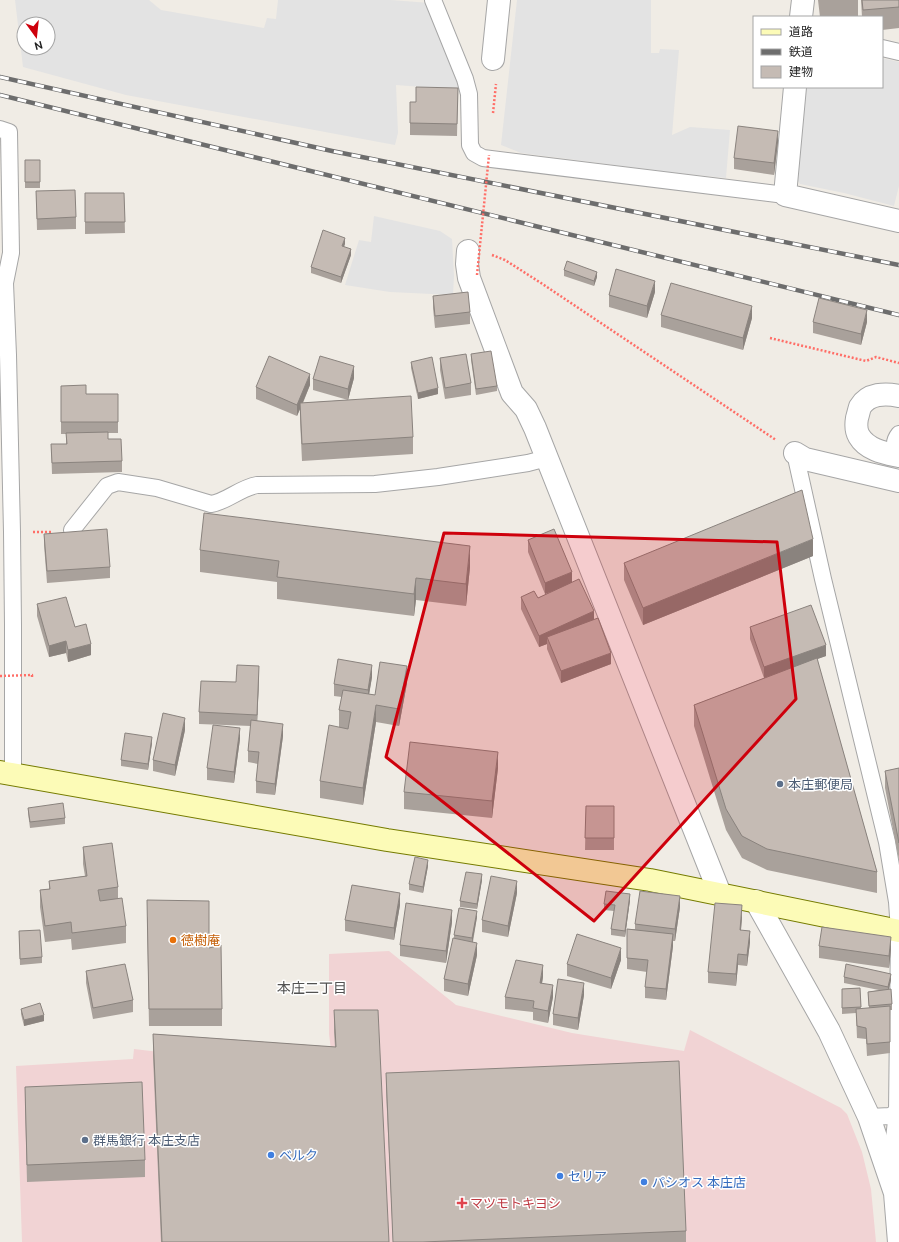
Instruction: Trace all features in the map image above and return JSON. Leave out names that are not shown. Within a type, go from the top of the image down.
[{"type":"street","points":[[493,59],[499,0]]},
{"type":"street","points":[[801,16],[803,0]]},
{"type":"street","points":[[795,88],[785,196],[899,221]]},
{"type":"street","points":[[479,253],[467,264],[469,278],[512,393],[526,409],[535,428],[720,894]]},
{"type":"street","points":[[899,396],[878,394],[867,399],[860,407],[856,424],[858,436],[867,445],[879,452],[899,455]]},
{"type":"street","points":[[795,453],[805,459],[899,481]]},
{"type":"street","points":[[6,773],[387,840],[650,880],[899,932]]},
{"type":"street","points":[[756,902],[829,1032],[869,1117],[897,1195],[899,1242]]},
{"type":"lane","points":[[433,0],[465,79],[469,94],[470,145],[474,154],[483,158],[785,196]]},
{"type":"lane","points":[[883,48],[899,52]]},
{"type":"lane","points":[[0,129],[9,132],[11,253],[5,283],[8,355],[13,625],[6,773]]},
{"type":"lane","points":[[899,434],[896,437],[895,446],[899,455]]},
{"type":"lane","points":[[795,453],[887,842],[898,902],[897,1112],[894,1139],[898,1164],[897,1195]]},
{"type":"lane","points":[[72,530],[107,486],[118,482],[157,488],[211,504],[219,503],[233,494],[257,485],[375,484],[438,477],[528,463],[547,458]]},
{"type":"lane","points":[[869,1117],[890,1116],[897,1112]]},
{"type":"path","points":[[477,275],[489,155]]},
{"type":"path","points":[[479,253],[495,256],[505,260],[795,453]]},
{"type":"path","points":[[770,338],[866,361],[876,358],[899,363]]},
{"type":"path","points":[[12,532],[65,533],[72,530]]},
{"type":"path","points":[[0,676],[32,675],[32,679]]},
{"type":"highlighted area","points":[[444,533],[777,542],[796,699],[594,921],[386,757]]},
{"type":"shaded area","points":[[15,0],[149,0],[161,10],[264,28],[267,18],[276,19],[278,0],[391,0],[430,3],[461,90],[396,85],[398,133],[395,145],[126,95],[23,67],[22,56],[56,56],[56,16],[17,16]]},
{"type":"shaded area","points":[[517,0],[651,0],[651,53],[659,53],[660,49],[679,50],[672,135],[690,127],[730,130],[726,178],[521,153],[501,145]]},
{"type":"shaded area","points":[[883,58],[899,62],[899,186],[894,206],[844,193],[800,184],[798,181],[804,88],[883,88]]},
{"type":"shaded area","points":[[374,216],[440,231],[452,239],[454,276],[453,295],[390,292],[345,285],[359,240],[371,242]]},
{"type":"shaded area","points":[[389,951],[456,1005],[572,1033],[684,1051],[690,1030],[841,1108],[847,1114],[862,1152],[871,1189],[876,1242],[22,1242],[16,1066],[133,1059],[134,1049],[328,1072],[333,1066],[329,1034],[329,954]]},
{"type":"building","points":[[862,0],[899,0],[899,7],[863,10]]},
{"type":"building","points":[[416,87],[458,88],[457,124],[410,123],[410,102],[416,102]]},
{"type":"building","points":[[738,126],[778,131],[774,163],[734,158]]},
{"type":"building","points":[[25,160],[40,160],[40,182],[25,182]]},
{"type":"building","points":[[75,190],[76,217],[37,219],[36,191]]},
{"type":"building","points":[[85,193],[124,193],[125,222],[85,222]]},
{"type":"building","points":[[323,230],[345,238],[342,246],[351,249],[341,277],[311,267]]},
{"type":"building","points":[[567,261],[597,272],[594,281],[564,270]]},
{"type":"building","points":[[616,269],[655,281],[647,306],[609,295]]},
{"type":"building","points":[[671,283],[752,306],[743,338],[661,315]]},
{"type":"building","points":[[468,292],[470,312],[435,316],[433,296]]},
{"type":"building","points":[[819,298],[867,310],[861,334],[813,322]]},
{"type":"building","points":[[491,351],[497,386],[476,389],[471,354]]},
{"type":"building","points":[[466,354],[471,383],[445,388],[440,358]]},
{"type":"building","points":[[269,356],[310,374],[297,405],[256,387]]},
{"type":"building","points":[[320,356],[354,366],[348,389],[313,379]]},
{"type":"building","points":[[432,357],[438,388],[418,393],[411,362]]},
{"type":"building","points":[[86,385],[86,394],[118,394],[118,422],[61,422],[61,386]]},
{"type":"building","points":[[411,396],[413,437],[302,444],[300,403]]},
{"type":"building","points":[[108,432],[108,439],[121,439],[122,461],[52,463],[51,444],[67,444],[66,433]]},
{"type":"building","points":[[802,490],[813,539],[643,608],[624,563]]},
{"type":"building","points":[[204,513],[470,546],[466,584],[416,578],[414,594],[277,577],[279,561],[200,550]]},
{"type":"building","points":[[107,529],[110,567],[47,571],[44,534]]},
{"type":"building","points":[[554,529],[572,572],[545,583],[528,540]]},
{"type":"building","points":[[579,579],[594,611],[539,636],[521,597],[534,591],[538,598]]},
{"type":"building","points":[[66,597],[75,627],[86,624],[91,644],[68,650],[66,641],[49,646],[37,604]]},
{"type":"building","points":[[811,605],[826,645],[764,667],[750,627]]},
{"type":"building","points":[[598,618],[611,653],[561,671],[547,637]]},
{"type":"building","points":[[817,658],[877,872],[767,849],[742,836],[726,809],[694,705]]},
{"type":"building","points":[[338,659],[372,665],[368,690],[334,684]]},
{"type":"building","points":[[380,662],[407,666],[399,709],[376,705],[363,788],[320,781],[329,725],[348,729],[351,712],[339,710],[343,690],[375,695]]},
{"type":"building","points":[[237,665],[259,666],[257,715],[199,712],[201,681],[236,682]]},
{"type":"building","points":[[163,713],[185,718],[175,765],[153,760]]},
{"type":"building","points":[[251,720],[283,724],[275,784],[256,781],[259,752],[248,751]]},
{"type":"building","points":[[213,725],[240,728],[234,772],[207,768]]},
{"type":"building","points":[[125,733],[152,737],[148,764],[121,760]]},
{"type":"building","points":[[410,742],[498,752],[492,801],[404,792]]},
{"type":"building","points":[[899,768],[899,843],[885,771]]},
{"type":"building","points":[[63,803],[65,818],[30,822],[28,808]]},
{"type":"building","points":[[586,806],[614,806],[614,838],[585,838]]},
{"type":"building","points":[[112,843],[118,887],[98,890],[100,901],[122,898],[126,926],[72,933],[71,922],[45,926],[40,890],[50,889],[49,881],[87,876],[83,847]]},
{"type":"building","points":[[415,857],[428,860],[423,887],[409,884]]},
{"type":"building","points":[[466,872],[482,874],[477,904],[460,901]]},
{"type":"building","points":[[491,876],[517,881],[508,926],[482,920]]},
{"type":"building","points":[[352,885],[400,893],[394,928],[345,920]]},
{"type":"building","points":[[606,891],[630,894],[625,931],[611,929],[615,905],[604,904]]},
{"type":"building","points":[[640,891],[680,896],[675,929],[635,924]]},
{"type":"building","points":[[147,900],[209,901],[209,948],[221,945],[222,1009],[149,1009]]},
{"type":"building","points":[[406,903],[452,910],[446,951],[400,945]]},
{"type":"building","points":[[715,903],[742,905],[740,930],[750,931],[747,955],[738,954],[736,974],[708,972]]},
{"type":"building","points":[[459,908],[477,911],[472,938],[454,935]]},
{"type":"building","points":[[822,927],[891,937],[889,956],[819,946]]},
{"type":"building","points":[[627,929],[673,934],[666,989],[645,987],[648,960],[627,958]]},
{"type":"building","points":[[40,930],[42,957],[20,959],[19,931]]},
{"type":"building","points":[[577,934],[621,948],[611,978],[567,964]]},
{"type":"building","points":[[453,938],[477,943],[468,984],[444,979]]},
{"type":"building","points":[[516,960],[543,965],[540,983],[553,985],[548,1011],[533,1008],[534,1001],[505,997]]},
{"type":"building","points":[[125,964],[133,1000],[93,1008],[86,971]]},
{"type":"building","points":[[846,964],[891,974],[888,987],[844,977]]},
{"type":"building","points":[[558,979],[584,983],[578,1018],[553,1014]]},
{"type":"building","points":[[860,988],[861,1007],[842,1008],[842,989]]},
{"type":"building","points":[[891,989],[892,1004],[869,1006],[868,992]]},
{"type":"building","points":[[40,1003],[44,1015],[24,1020],[21,1009]]},
{"type":"building","points":[[890,1006],[890,1042],[867,1044],[866,1028],[857,1026],[856,1009]]},
{"type":"building","name":"ベルク","points":[[334,1010],[378,1010],[389,1242],[162,1242],[153,1034],[336,1047]]},
{"type":"building","points":[[679,1061],[686,1231],[393,1242],[386,1073]]},
{"type":"building","name":"群馬銀行 本庄支店","points":[[142,1082],[145,1160],[27,1165],[25,1087]]},
{"type":"railway","points":[[0,77],[332,151],[899,265]]},
{"type":"railway","points":[[0,95],[899,315]]},
{"type":"place","name":"本庄郵便局","points":[[780,784]]},
{"type":"place","name":"徳樹庵","points":[[173,940]]},
{"type":"place","name":"群馬銀行 本庄支店","points":[[85,1140]]},
{"type":"place","name":"ベルク","points":[[271,1155]]},
{"type":"place","name":"セリア","points":[[560,1176]]},
{"type":"place","name":"パシオス 本庄店","points":[[644,1182]]},
{"type":"place","name":"マツモトキヨシ","points":[[462,1203]]},
{"type":"district","name":"本庄二丁目","points":[[312,988]]}]
